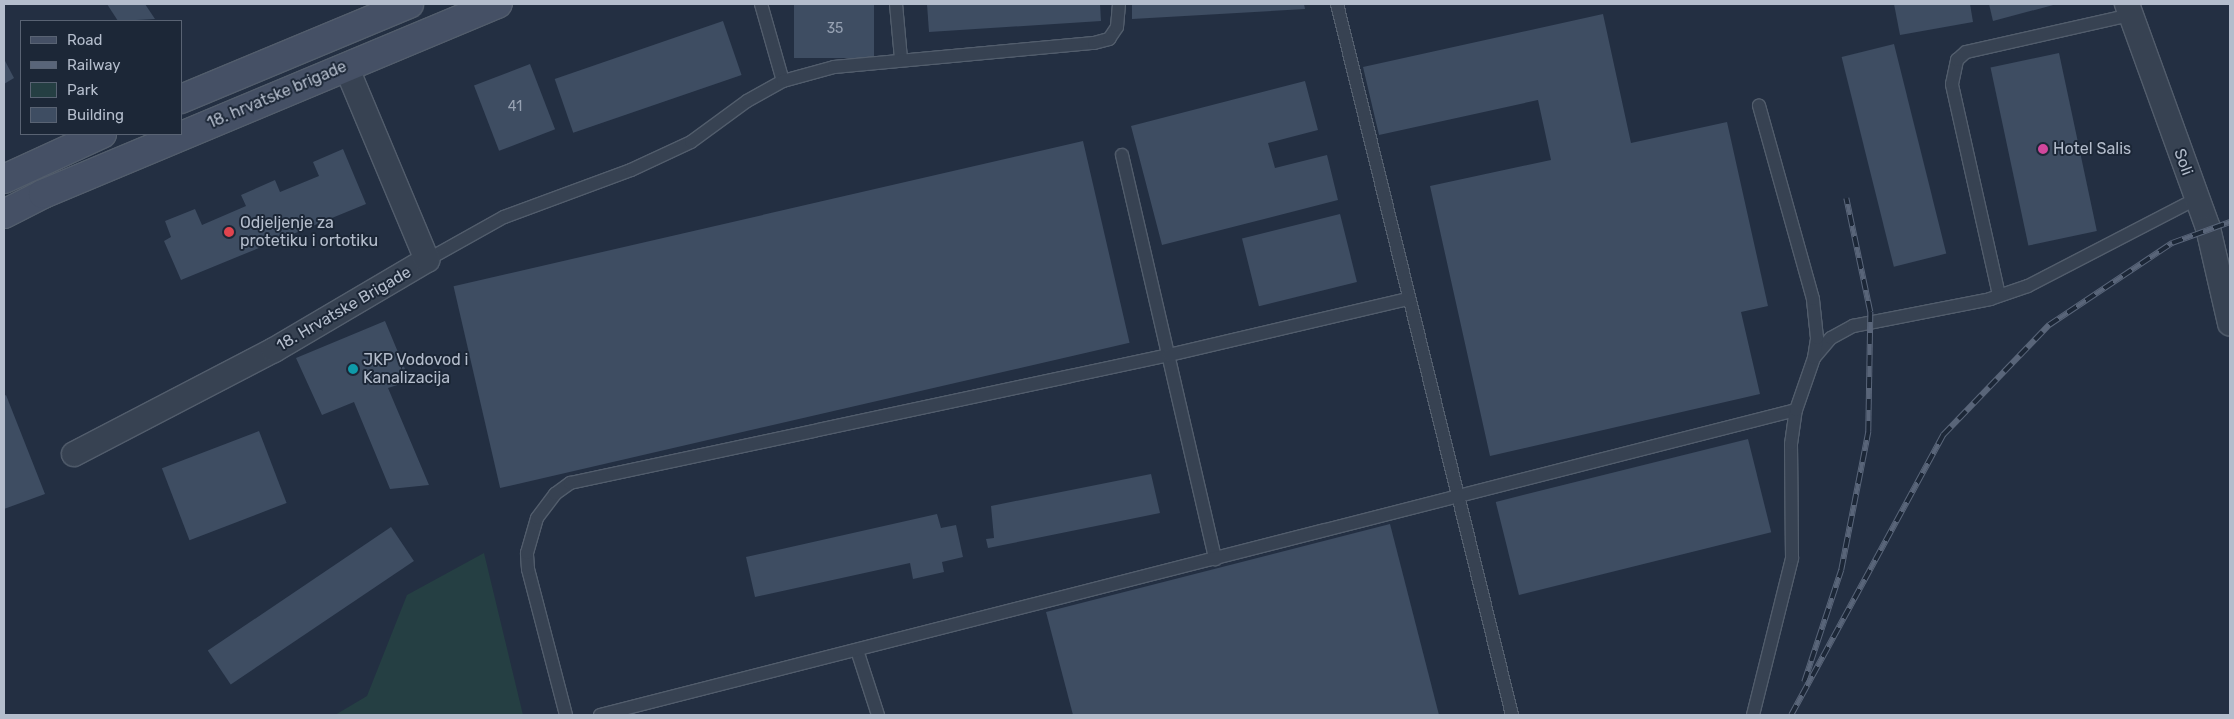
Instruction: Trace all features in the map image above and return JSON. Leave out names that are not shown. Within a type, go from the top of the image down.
[{"type":"main road","name":"18. hrvatske brigade","points":[[182,99],[409,4]]},
{"type":"main road","name":"18. hrvatske brigade","points":[[4,214],[43,194],[498,4]]},
{"type":"main road","points":[[5,177],[100,135]]},
{"type":"street","name":"Soli","points":[[2128,10],[2217,256],[2225,289],[2230,323]]},
{"type":"street","name":"18. Hrvatske Brigade","points":[[74,454],[274,350],[427,260],[346,66]]},
{"type":"lane","points":[[761,4],[783,81]]},
{"type":"lane","points":[[896,4],[901,59]]},
{"type":"lane","points":[[427,260],[504,218],[630,170],[691,142],[747,101],[783,81],[834,67],[1109,39],[1117,27],[1119,4]]},
{"type":"lane","points":[[1337,4],[1407,299],[1512,715]]},
{"type":"lane","points":[[1999,295],[1952,84],[1957,60],[1966,52],[2128,10]]},
{"type":"lane","points":[[1753,715],[1792,558],[1792,444],[1796,410],[1814,358],[1816,318],[1813,299],[1759,105]]},
{"type":"lane","points":[[1122,154],[1215,558]]},
{"type":"lane","points":[[1814,358],[1831,338],[1853,326],[1999,295],[2028,286],[2196,199]]},
{"type":"lane","points":[[566,715],[528,569],[528,553],[536,518],[555,494],[570,483],[1169,355],[1407,299]]},
{"type":"lane","points":[[600,715],[1796,410]]},
{"type":"lane","points":[[857,650],[878,715]]},
{"type":"green space","points":[[484,553],[523,715],[335,715],[367,696],[407,595]]},
{"type":"building","points":[[107,4],[145,4],[155,19],[136,20],[117,20]]},
{"type":"building","points":[[794,4],[874,4],[874,58],[794,58]]},
{"type":"building","points":[[927,4],[1100,4],[1101,21],[929,32]]},
{"type":"building","points":[[1132,4],[1304,4],[1305,9],[1132,19]]},
{"type":"building","points":[[1894,4],[1970,4],[1973,22],[1900,35]]},
{"type":"building","points":[[1989,4],[2057,4],[1993,21]]},
{"type":"building","points":[[1603,14],[1631,143],[1727,122],[1768,306],[1741,312],[1760,394],[1490,456],[1430,186],[1551,160],[1538,100],[1379,135],[1363,67]]},
{"type":"building","points":[[723,21],[742,75],[573,133],[555,79]]},
{"type":"building","points":[[1894,44],[1946,254],[1894,267],[1842,57]]},
{"type":"building","name":"Hotel Salis","points":[[2059,53],[2097,231],[2028,246],[1991,68]]},
{"type":"building","points":[[4,59],[14,78],[4,84]]},
{"type":"building","points":[[530,64],[555,129],[499,151],[474,86]]},
{"type":"building","points":[[1305,81],[1318,130],[1268,143],[1275,168],[1327,155],[1338,200],[1162,245],[1131,126]]},
{"type":"building","points":[[1083,141],[1130,343],[500,488],[454,286]]},
{"type":"building","points":[[343,149],[366,204],[181,280],[164,241],[171,237],[165,221],[195,209],[202,225],[246,206],[241,195],[275,180],[280,192],[319,176],[313,162]]},
{"type":"building","points":[[1340,214],[1357,282],[1259,306],[1242,238]]},
{"type":"building","name":"JKP Vodovod i Kanalizacija","points":[[385,321],[410,381],[388,388],[429,485],[390,489],[354,402],[322,415],[296,358]]},
{"type":"building","points":[[6,395],[45,494],[4,509],[4,396]]},
{"type":"building","points":[[259,431],[287,503],[190,540],[162,468]]},
{"type":"building","points":[[1748,439],[1771,532],[1519,595],[1496,502]]},
{"type":"building","points":[[1151,474],[1160,513],[988,548],[986,539],[994,538],[991,506]]},
{"type":"building","points":[[937,514],[941,528],[956,525],[963,557],[942,562],[944,572],[913,579],[910,563],[755,597],[746,557]]},
{"type":"building","points":[[1390,524],[1439,715],[1073,715],[1046,612]]},
{"type":"building","points":[[391,527],[414,561],[231,685],[208,651]]},
{"type":"railway","points":[[1804,682],[1841,570],[1868,432],[1870,312],[1846,198]]},
{"type":"railway","points":[[1791,715],[1943,435],[2049,325],[2172,243],[2230,222]]},
{"type":"place","name":"Hotel Salis","points":[[2043,149]]},
{"type":"place","name":"Odjeljenje za protetiku i ortotiku","points":[[229,232]]},
{"type":"place","name":"JKP Vodovod i Kanalizacija","points":[[353,369]]}]
